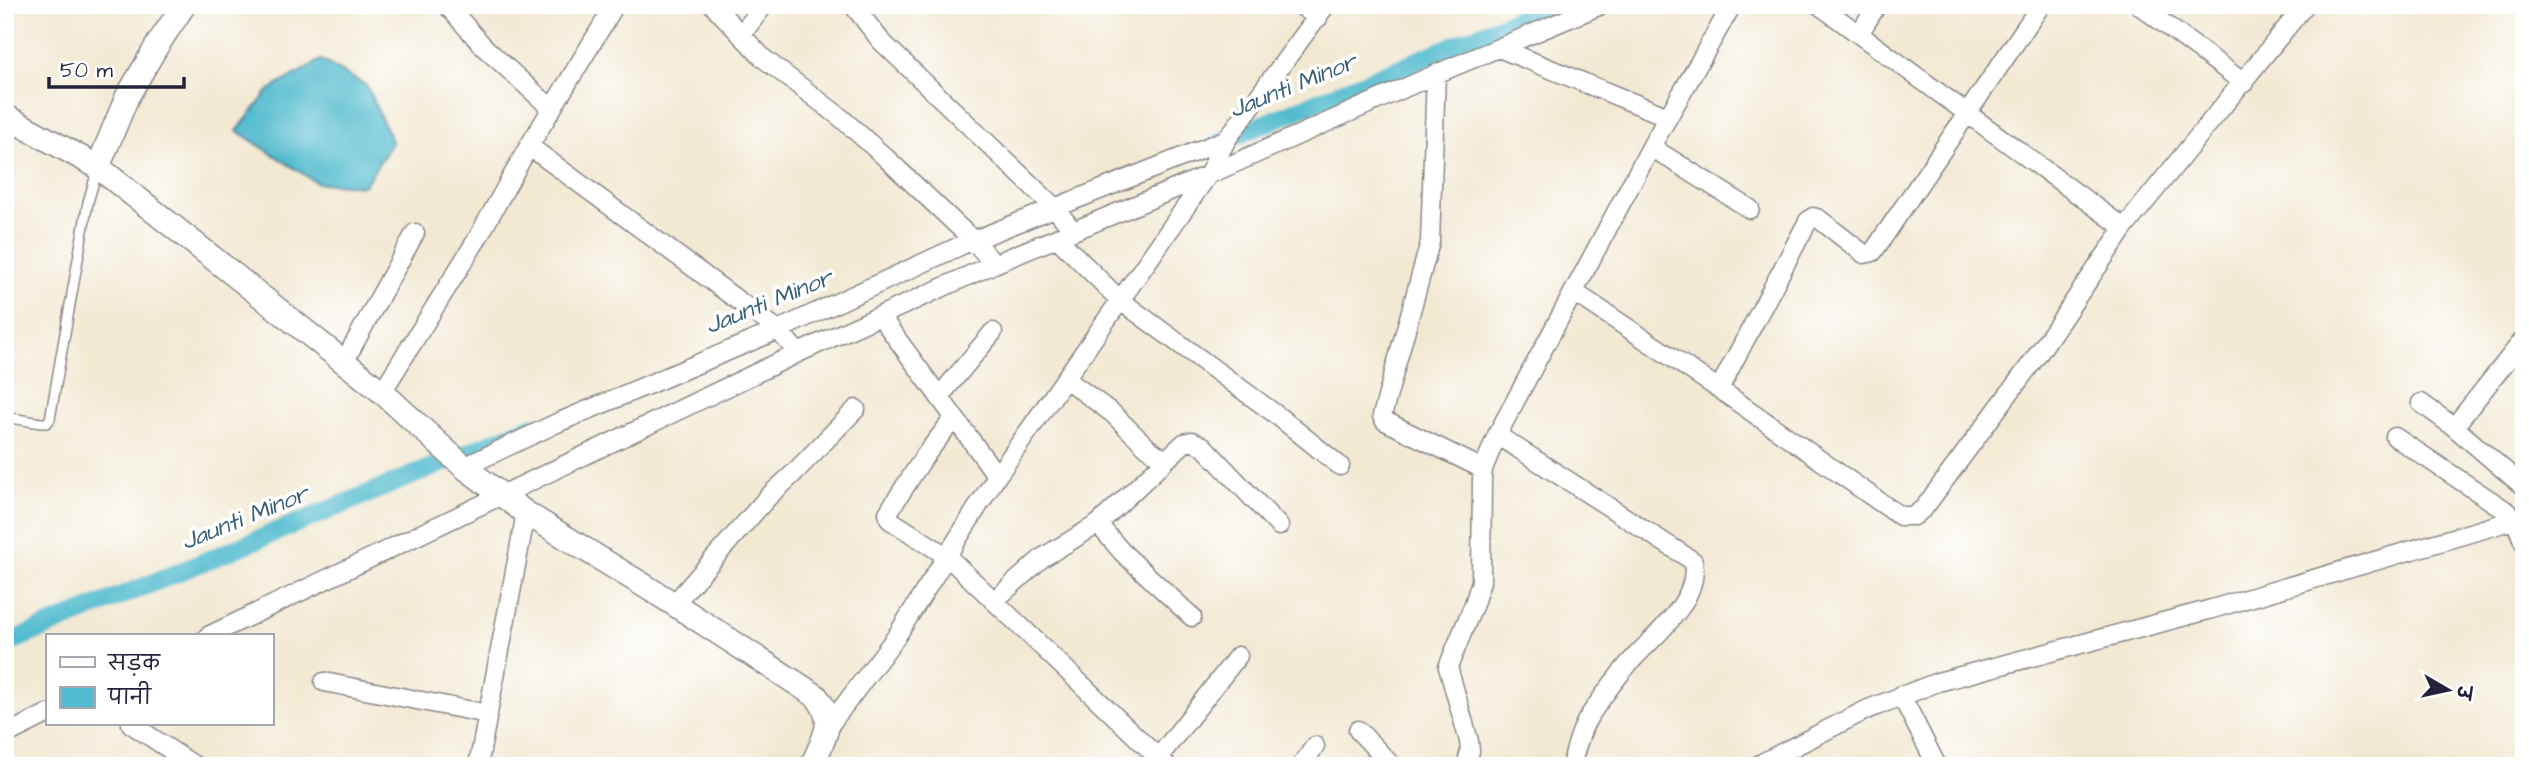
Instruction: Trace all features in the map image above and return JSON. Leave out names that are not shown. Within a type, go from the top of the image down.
[{"type":"street","points":[[98,167],[127,97],[184,5]]},
{"type":"street","points":[[447,5],[484,47],[552,109]]},
{"type":"street","points":[[382,392],[476,241],[529,146],[615,5]]},
{"type":"street","points":[[713,5],[763,58],[840,117],[985,253]]},
{"type":"street","points":[[741,35],[764,5]]},
{"type":"street","points":[[853,5],[881,41],[1063,223],[1121,301],[1278,416],[1340,466]]},
{"type":"street","points":[[828,727],[889,648],[997,476],[1212,169],[1225,143],[1322,11],[1300,5]]},
{"type":"street","points":[[212,634],[482,481],[788,342],[985,253],[1212,169],[1601,5]]},
{"type":"street","points":[[1466,766],[1470,751],[1469,741],[1448,667],[1481,581],[1483,469],[1497,435],[1651,147],[1732,5]]},
{"type":"street","points":[[1819,5],[2124,228]]},
{"type":"street","points":[[1859,34],[1877,5]]},
{"type":"street","points":[[1720,389],[1808,221],[1813,217],[1819,219],[1864,254],[1870,254],[2041,5]]},
{"type":"street","points":[[2139,5],[2244,83]]},
{"type":"street","points":[[1574,292],[1720,389],[1900,516],[1914,516],[1924,508],[2036,357],[2124,228],[2305,5]]},
{"type":"street","points":[[1499,48],[1668,117]]},
{"type":"street","points":[[1436,74],[1430,242],[1382,416],[1385,421],[1483,469]]},
{"type":"street","points":[[5,116],[98,167],[382,392],[482,481],[526,513],[816,696],[829,718],[813,766]]},
{"type":"street","points":[[482,481],[557,423],[788,342],[880,317],[985,253],[1063,223],[1225,143]]},
{"type":"street","points":[[529,146],[788,342]]},
{"type":"street","points":[[1651,147],[1750,209]]},
{"type":"street","points":[[344,362],[415,233]]},
{"type":"street","points":[[880,317],[997,476]]},
{"type":"street","points":[[939,397],[993,332]]},
{"type":"street","points":[[2454,427],[2524,339]]},
{"type":"street","points":[[1066,379],[1112,413],[1148,448],[1165,460]]},
{"type":"street","points":[[2421,403],[2454,427],[2524,487]]},
{"type":"street","points":[[674,604],[768,497],[793,475],[856,409]]},
{"type":"street","points":[[954,418],[924,457],[888,513],[890,520],[948,557],[1163,762],[1238,656]]},
{"type":"street","points":[[1497,435],[1693,561],[1692,584],[1674,616],[1632,660],[1590,716],[1582,730],[1571,766]]},
{"type":"street","points":[[2395,437],[2520,518],[2524,543]]},
{"type":"street","points":[[994,601],[1042,558],[1098,524],[1184,443],[1198,442],[1279,526]]},
{"type":"street","points":[[478,766],[526,513]]},
{"type":"street","points":[[1756,766],[1901,695],[1938,682],[2212,609],[2520,518]]},
{"type":"street","points":[[1098,524],[1122,552],[1192,617]]},
{"type":"street","points":[[324,682],[488,714]]},
{"type":"street","points":[[1901,695],[1937,766]]},
{"type":"street","points":[[5,735],[46,714]]},
{"type":"street","points":[[134,726],[195,766]]},
{"type":"street","points":[[1357,730],[1392,766]]},
{"type":"street","points":[[1301,766],[1315,746]]},
{"type":"lane","points":[[5,417],[41,423],[50,419],[88,202],[98,167]]},
{"type":"water","points":[[321,60],[367,86],[392,143],[364,186],[317,183],[237,131],[269,90]]},
{"type":"waterway","name":"Jaunti Minor","points":[[1220,142],[1552,5]]},
{"type":"waterway","name":"Jaunti Minor","points":[[5,644],[532,426]]}]
